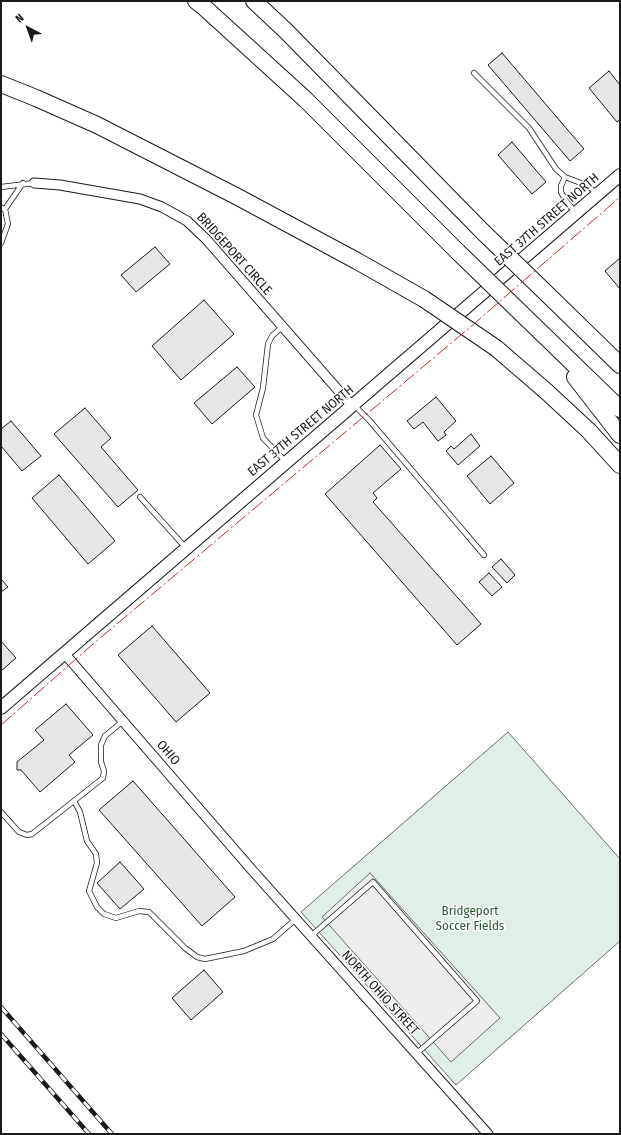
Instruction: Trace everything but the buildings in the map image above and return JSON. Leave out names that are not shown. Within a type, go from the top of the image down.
[{"type":"highway","points":[[196,1],[306,100],[458,252],[620,409]]},
{"type":"highway","points":[[254,1],[286,31],[483,232],[620,365]]},
{"type":"highway","points":[[260,1],[286,31]]},
{"type":"highway","points":[[1,84],[97,125],[242,199],[424,299],[496,348],[589,431],[620,465]]},
{"type":"highway","points":[[540,332],[620,435]]},
{"type":"main road","name":"EAST 37TH STREET NORTH","points":[[1,708],[620,176]]},
{"type":"street","name":"BRIDGEPORT CIRCLE","points":[[34,183],[60,185],[140,199],[169,210],[187,221],[206,239],[282,327],[353,405]]},
{"type":"street","name":"OHIO","points":[[64,653],[252,870]]},
{"type":"street","name":"NORTH OHIO STREET","points":[[252,870],[488,1134]]},
{"type":"lane","points":[[474,73],[529,128],[556,169],[564,177],[586,185],[598,194]]},
{"type":"lane","points":[[564,177],[561,192],[576,213]]},
{"type":"lane","points":[[1,186],[34,183]]},
{"type":"lane","points":[[1,243],[8,224],[3,208],[23,184]]},
{"type":"lane","points":[[282,327],[272,336],[268,344],[263,388],[256,415],[263,438],[286,462]]},
{"type":"lane","points":[[353,405],[369,420],[484,555]]},
{"type":"lane","points":[[140,497],[186,548]]},
{"type":"lane","points":[[1,812],[19,832],[27,835],[32,834],[103,778],[104,771],[101,762],[101,745],[105,736],[123,721]]},
{"type":"lane","points":[[74,801],[80,812],[87,841],[96,854],[97,863],[89,891],[97,907],[104,914],[116,918],[139,911],[149,912],[185,948],[197,957],[205,959],[244,951],[273,939],[296,919]]},
{"type":"lane","points":[[311,936],[373,882],[477,1001],[417,1053]]},
{"type":"green space","name":"Bridgeport Soccer Fields","points":[[508,732],[620,859],[620,941],[456,1085],[301,912]]},
{"type":"shaded area","points":[[370,873],[500,1018],[451,1062],[322,917]]},
{"type":"railway","points":[[1,1007],[112,1134]]},
{"type":"railway","points":[[1,1034],[89,1134]]},
{"type":"power","points":[[1,725],[93,644],[468,329],[620,197]]}]
